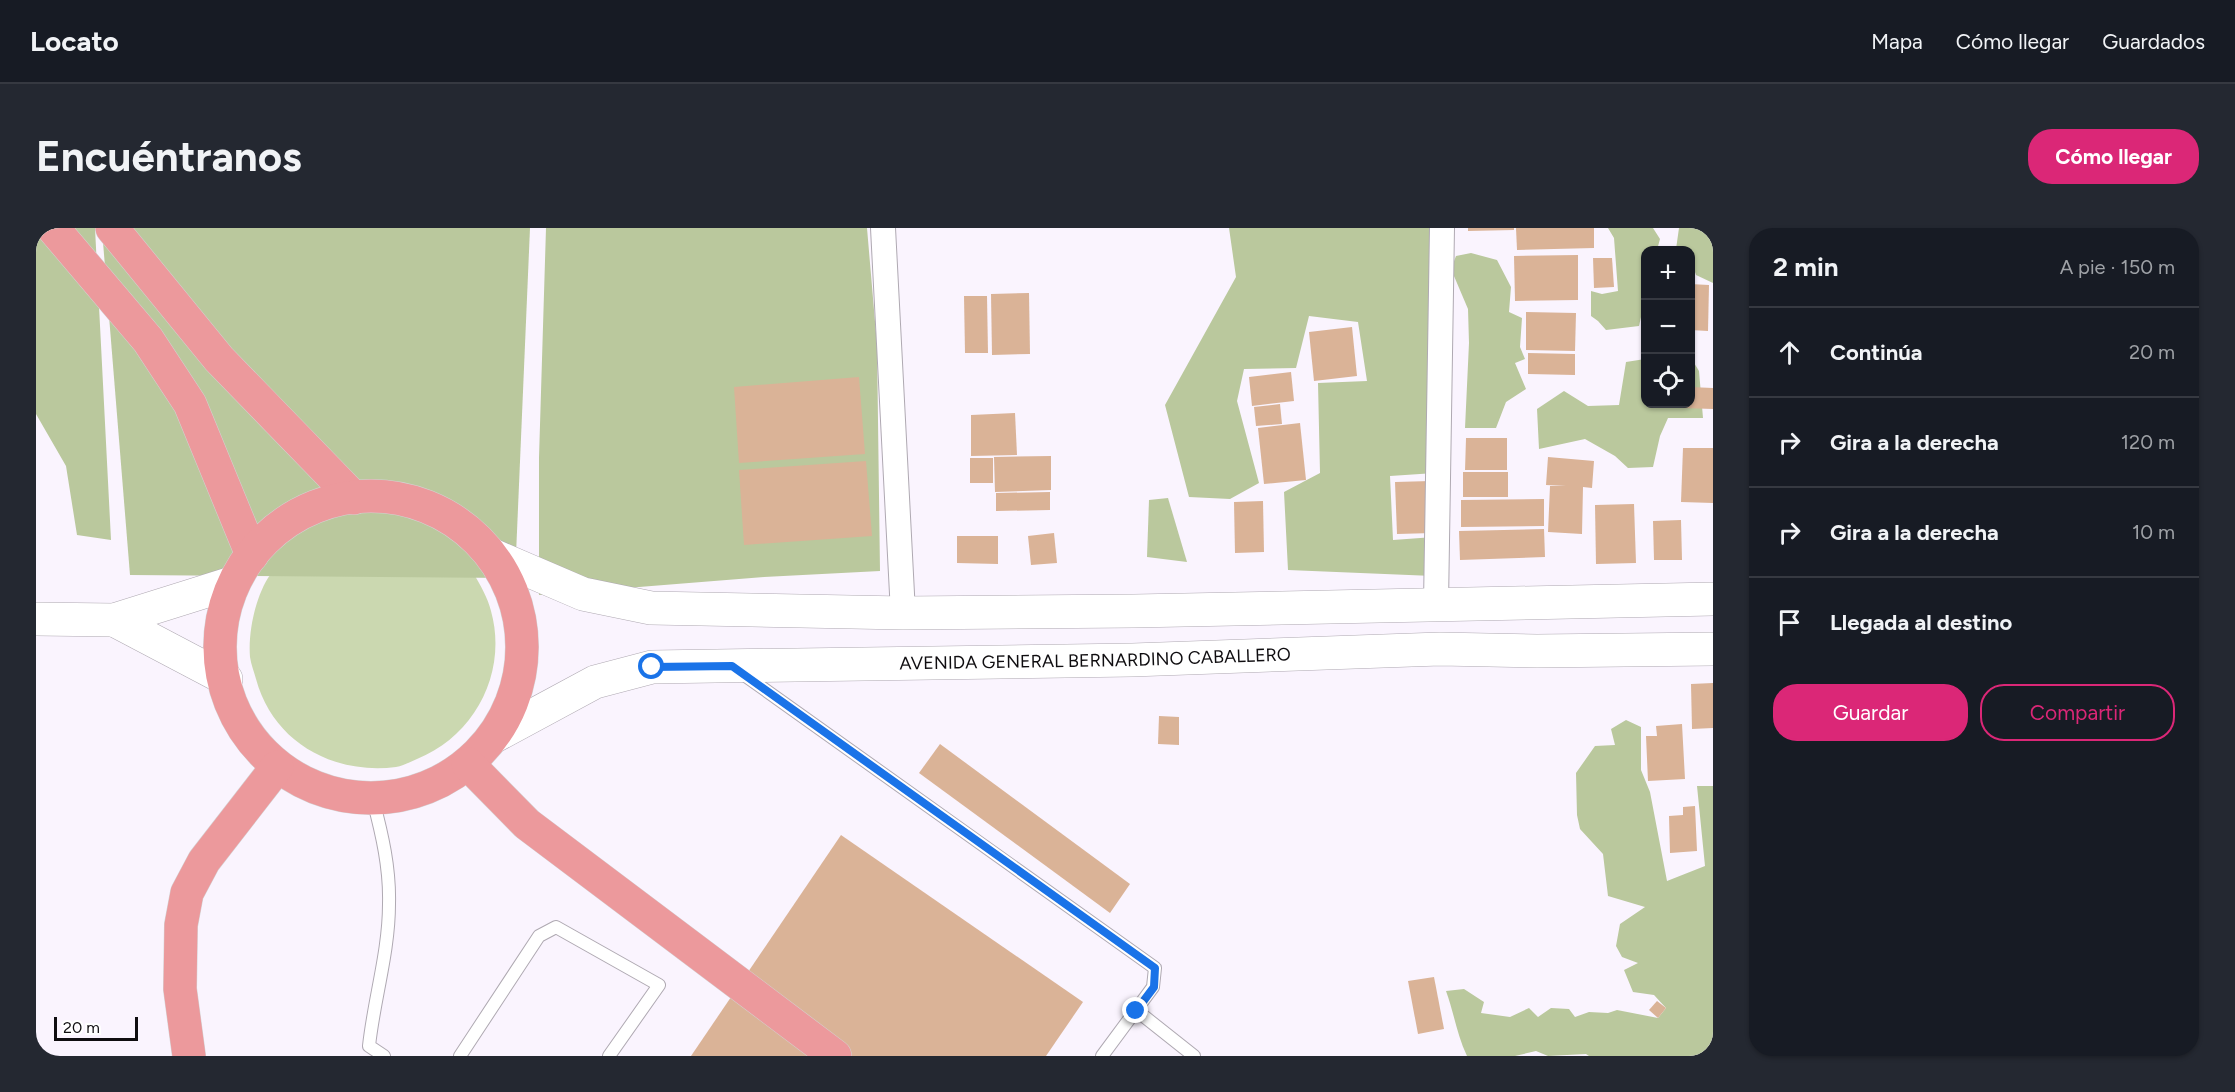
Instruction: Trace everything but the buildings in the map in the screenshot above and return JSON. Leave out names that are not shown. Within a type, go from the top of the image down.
[{"type":"highway","points":[[53,228],[148,340],[190,404],[252,555]]},
{"type":"highway","points":[[112,228],[219,358],[354,498]]},
{"type":"highway","points":[[383,496],[423,505],[460,524],[490,554],[511,589],[521,630],[521,668],[511,704],[493,737],[468,764],[424,790],[373,800],[322,792],[277,767],[251,740],[232,707],[222,659],[224,615],[232,583],[252,555],[271,534],[302,512],[341,499],[354,498],[383,496]]},
{"type":"highway","points":[[468,764],[527,824],[835,1056]]},
{"type":"highway","points":[[189,1056],[180,989],[181,926],[187,894],[204,861],[277,767]]},
{"type":"main road","points":[[490,554],[583,594],[651,608],[903,613],[1146,611],[1713,598]]},
{"type":"main road","points":[[36,619],[114,620],[232,583]]},
{"type":"main road","points":[[114,620],[226,679]]},
{"type":"main road","name":"AVENIDA GENERAL BERNARDINO CABALLERO","points":[[493,737],[595,682],[652,667],[1132,660],[1440,649],[1713,650]]},
{"type":"street","points":[[883,228],[903,613]]},
{"type":"street","points":[[1436,604],[1442,228]]},
{"type":"lane","points":[[732,666],[1155,968],[1154,987],[1102,1056]]},
{"type":"lane","points":[[373,800],[384,843],[389,905],[382,969],[369,1046],[384,1056]]},
{"type":"lane","points":[[460,1056],[539,936],[556,927],[659,985],[609,1056]]},
{"type":"lane","points":[[1136,1011],[1194,1056]]},
{"type":"green space","points":[[36,228],[95,228],[111,540],[77,535],[66,466],[36,414]]},
{"type":"green space","points":[[104,228],[530,228],[515,578],[130,575],[103,242]]},
{"type":"green space","points":[[546,228],[867,228],[877,345],[880,571],[764,577],[539,595],[539,458]]},
{"type":"green space","points":[[1229,228],[1435,228],[1435,473],[1390,476],[1393,540],[1434,537],[1433,576],[1288,570],[1284,492],[1320,473],[1318,383],[1367,381],[1358,322],[1309,316],[1296,368],[1244,369],[1237,401],[1259,483],[1230,499],[1189,497],[1165,405],[1236,277]]},
{"type":"green space","points":[[1608,228],[1653,228],[1660,239],[1658,246],[1641,246],[1639,326],[1606,330],[1591,316],[1591,291],[1602,294],[1618,291],[1614,238]]},
{"type":"green space","points":[[1679,228],[1713,228],[1713,283],[1696,275],[1695,246],[1676,246]]},
{"type":"green space","points":[[1471,253],[1497,260],[1511,287],[1509,312],[1522,318],[1520,347],[1525,359],[1515,363],[1526,389],[1506,402],[1496,428],[1465,428],[1469,343],[1468,309],[1451,269],[1456,256]]},
{"type":"green space","points":[[1641,360],[1641,408],[1695,408],[1695,364],[1699,371],[1703,418],[1668,418],[1660,436],[1653,467],[1628,468],[1615,456],[1585,439],[1539,449],[1537,409],[1564,391],[1588,406],[1619,405],[1626,362]]},
{"type":"green space","points":[[1168,498],[1187,562],[1147,557],[1149,500]]},
{"type":"green space","points":[[296,548],[474,574],[491,611],[495,634],[495,657],[482,699],[470,718],[438,749],[396,767],[373,768],[350,765],[328,759],[309,750],[291,737],[276,720],[264,701],[256,679],[250,657],[250,637],[253,616],[263,586],[274,570]]},
{"type":"green space","points":[[1626,720],[1641,727],[1641,770],[1650,792],[1667,881],[1705,866],[1697,786],[1713,786],[1713,1056],[1589,1056],[1586,1054],[1548,1056],[1536,1051],[1515,1056],[1467,1056],[1446,991],[1464,989],[1484,1002],[1481,1013],[1510,1017],[1529,1008],[1538,1017],[1551,1008],[1569,1009],[1575,1017],[1589,1012],[1608,1013],[1617,1010],[1658,1018],[1666,1008],[1654,995],[1633,992],[1624,970],[1638,963],[1622,957],[1616,946],[1620,924],[1645,907],[1608,896],[1603,854],[1580,829],[1577,815],[1576,773],[1595,746],[1615,745],[1611,729]]},
{"type":"route","points":[[652,667],[732,666],[1155,968],[1154,987],[1136,1011]]}]
